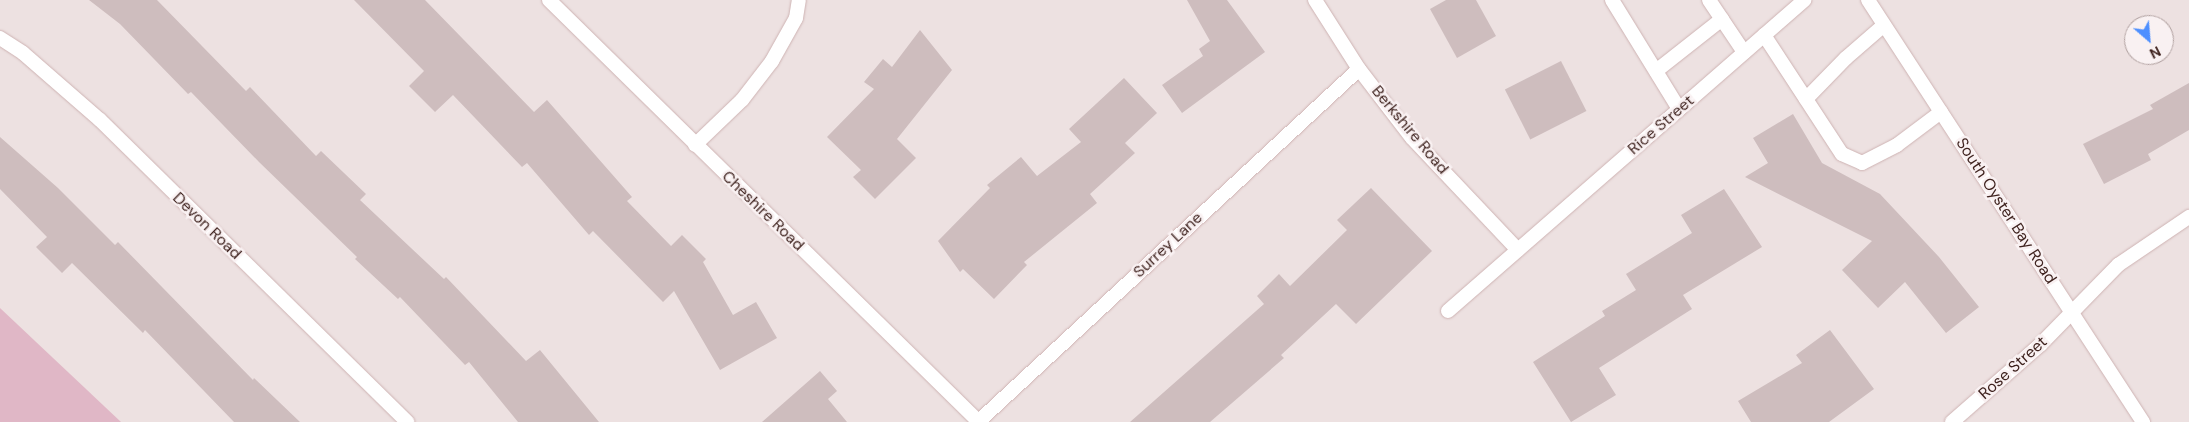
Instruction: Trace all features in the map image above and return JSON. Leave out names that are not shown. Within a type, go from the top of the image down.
[{"type":"street","name":"Cheshire Road","points":[[549,0],[978,422]]},
{"type":"street","points":[[696,145],[742,100],[772,61],[796,18],[799,0]]},
{"type":"street","name":"Berkshire Road","points":[[1315,0],[1359,69],[1412,138],[1518,250]]},
{"type":"street","points":[[1612,0],[1679,109]]},
{"type":"street","points":[[1709,0],[1744,52]]},
{"type":"street","name":"South Oyster Bay Road","points":[[1868,0],[2143,422]]},
{"type":"street","name":"Rice Street","points":[[1448,311],[1764,35],[1799,2]]},
{"type":"street","points":[[1656,72],[1722,19]]},
{"type":"street","points":[[1806,99],[1846,58],[1884,25]]},
{"type":"street","points":[[1764,35],[1842,154],[1862,163],[1897,145],[1941,112]]},
{"type":"street","name":"Devon Road","points":[[0,38],[23,53],[100,120],[407,422]]},
{"type":"street","name":"Surrey Lane","points":[[978,422],[1359,69]]},
{"type":"street","name":"Rose Street","points":[[1952,422],[2040,345],[2118,265],[2189,217]]},
{"type":"shaded area","points":[[0,308],[121,422],[0,422]]},
{"type":"building","points":[[89,0],[157,0],[246,91],[250,87],[316,156],[321,151],[366,194],[360,200],[444,279],[446,277],[526,361],[540,350],[599,422],[518,422],[469,362],[465,365],[400,297],[398,299],[355,259],[357,257],[259,162],[191,92],[188,94],[120,24]]},
{"type":"building","points":[[354,0],[425,0],[534,112],[547,100],[632,197],[627,201],[671,246],[682,235],[706,259],[703,262],[733,315],[756,302],[777,338],[720,370],[674,291],[663,302],[593,231],[589,235],[527,163],[522,167],[453,95],[435,112],[409,86],[424,71]]},
{"type":"building","points":[[1187,0],[1227,0],[1265,52],[1182,113],[1162,85],[1203,56],[1199,49],[1210,41]]},
{"type":"building","points":[[1446,0],[1476,0],[1496,36],[1457,58],[1430,9]]},
{"type":"building","points":[[920,30],[952,70],[897,139],[916,158],[875,199],[853,177],[861,170],[827,137],[874,89],[864,82],[883,59],[892,67]]},
{"type":"building","points":[[1561,61],[1586,111],[1530,139],[1505,90]]},
{"type":"building","points":[[1124,78],[1157,113],[1125,143],[1135,153],[1090,194],[1097,203],[1024,262],[1027,265],[994,299],[963,269],[960,272],[938,241],[990,188],[987,185],[1021,157],[1037,176],[1081,142],[1069,129]]},
{"type":"building","points":[[2189,83],[2189,130],[2148,154],[2151,160],[2104,184],[2083,144],[2153,109],[2150,105]]},
{"type":"building","points":[[1793,114],[1822,163],[1880,194],[1939,257],[1979,307],[1946,333],[1905,282],[1878,308],[1842,270],[1872,241],[1745,177],[1768,163],[1753,138]]},
{"type":"building","points":[[0,137],[58,188],[115,245],[118,242],[253,380],[254,378],[300,422],[234,422],[145,330],[143,333],[72,263],[62,273],[36,247],[47,237],[0,189]]},
{"type":"building","points":[[1371,188],[1432,251],[1356,324],[1336,304],[1281,355],[1284,358],[1210,422],[1130,422],[1264,304],[1257,296],[1279,274],[1290,286],[1347,230],[1337,220]]},
{"type":"building","points":[[1724,189],[1762,247],[1683,295],[1692,309],[1599,368],[1616,395],[1571,422],[1533,362],[1605,316],[1602,311],[1636,290],[1626,274],[1692,233],[1681,215]]},
{"type":"building","points":[[1830,330],[1874,389],[1829,422],[1751,422],[1738,401],[1802,363],[1796,355]]},
{"type":"building","points":[[820,371],[837,391],[828,399],[847,422],[762,422]]}]
